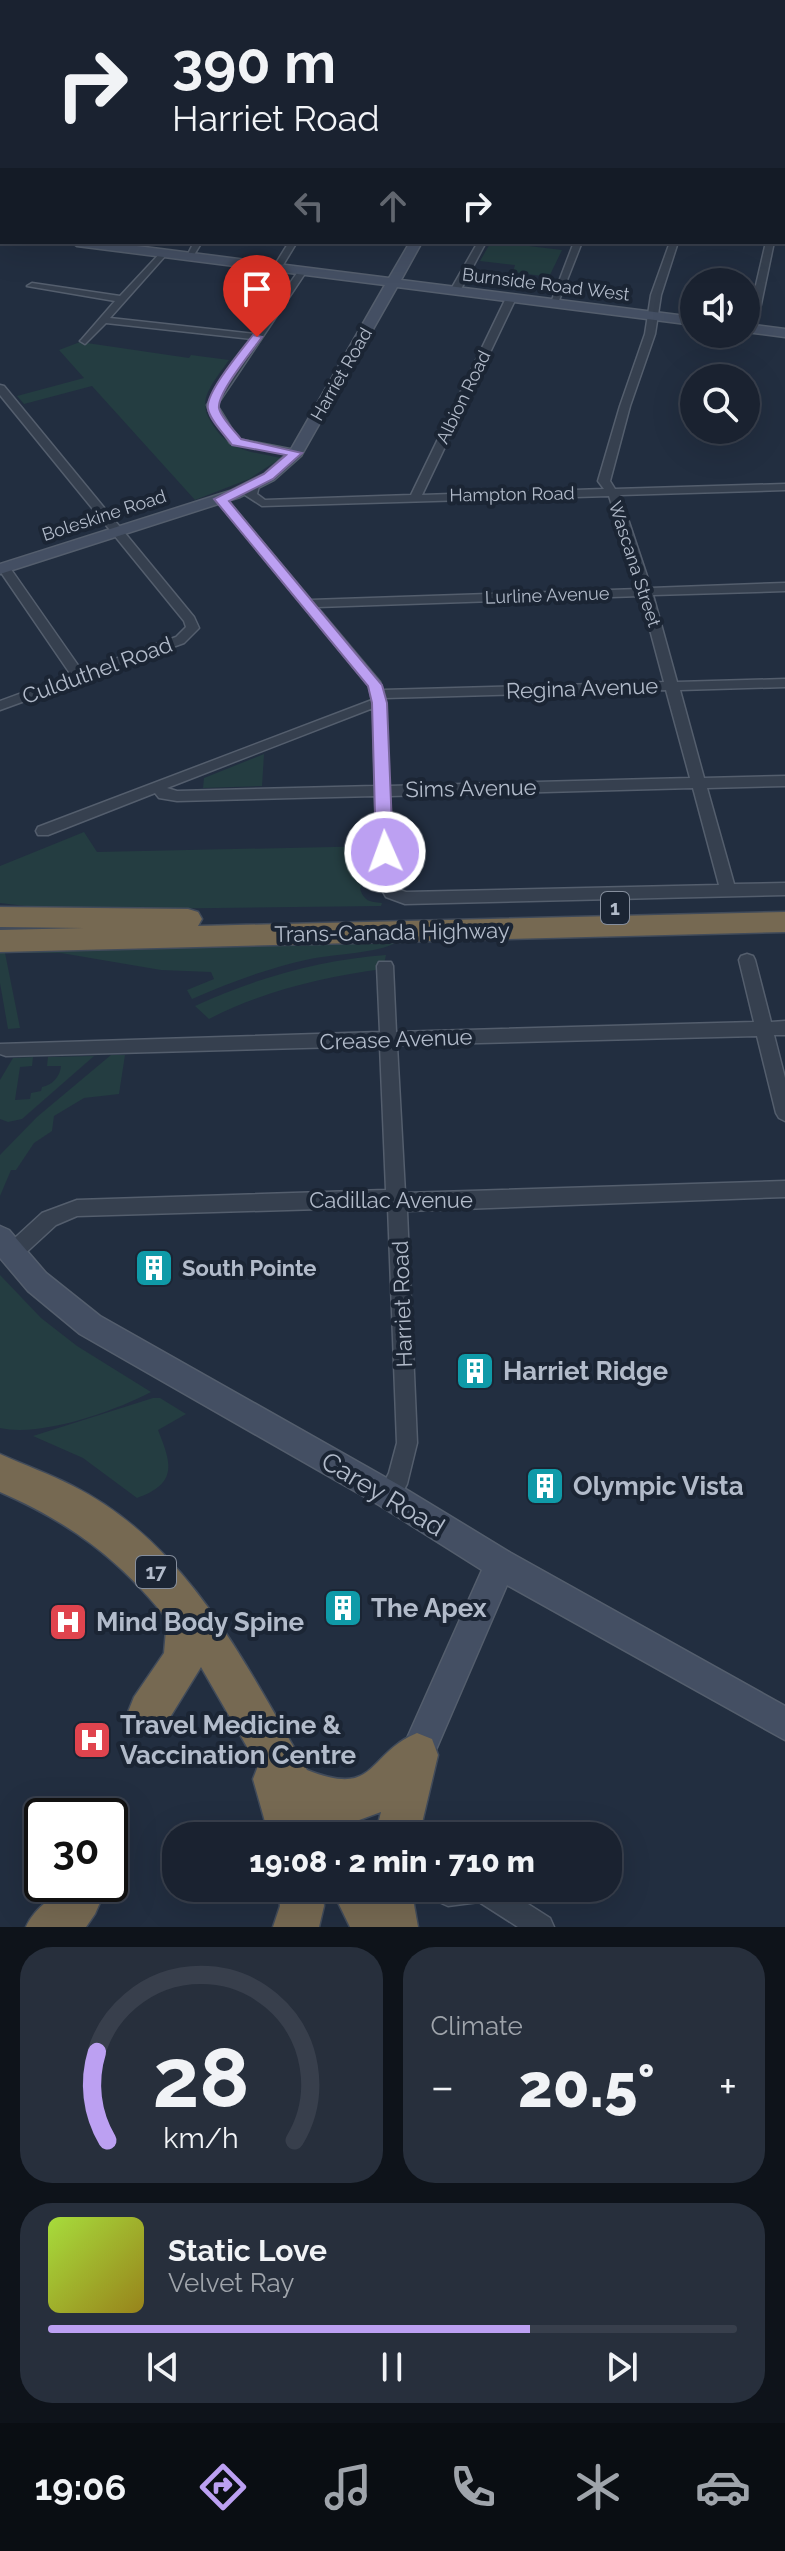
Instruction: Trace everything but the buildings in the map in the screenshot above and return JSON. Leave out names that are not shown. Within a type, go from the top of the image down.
[{"type":"highway","name":"Trans-Canada Highway","points":[[0,917],[215,919],[785,904]]},
{"type":"highway","name":"Trans-Canada Highway","points":[[0,941],[785,922]]},
{"type":"highway","name":"17","points":[[10,1484],[75,1506],[132,1548],[188,1610],[235,1683],[312,1822]]},
{"type":"highway","points":[[149,1712],[184,1659],[188,1610]]},
{"type":"highway","points":[[258,1729],[287,1822]]},
{"type":"highway","points":[[290,1785],[340,1802],[359,1800],[384,1787],[417,1754]]},
{"type":"highway","points":[[400,1822],[417,1754]]},
{"type":"highway","points":[[49,1927],[65,1918],[79,1902]]},
{"type":"highway","points":[[296,1927],[302,1902]]},
{"type":"highway","points":[[361,1902],[374,1927]]},
{"type":"highway","points":[[391,1902],[395,1927]]},
{"type":"main road","name":"Burnside Road West","points":[[99,244],[680,319]]},
{"type":"main road","name":"Harriet Road","points":[[221,499],[253,486],[278,471],[296,453],[415,244]]},
{"type":"main road","points":[[760,330],[785,333]]},
{"type":"main road","name":"Boleskine Road","points":[[2,568],[221,499]]},
{"type":"main road","name":"Carey Road","points":[[6,1245],[37,1282],[90,1325],[389,1495],[500,1564],[785,1724]]},
{"type":"main road","points":[[417,1754],[500,1564]]},
{"type":"street","points":[[189,256],[197,244]]},
{"type":"street","points":[[277,268],[292,244]]},
{"type":"street","points":[[455,291],[481,244]]},
{"type":"street","points":[[553,303],[577,244]]},
{"type":"street","name":"Wascana Street","points":[[673,244],[656,295],[650,334],[604,481],[618,504],[646,592],[728,890]]},
{"type":"street","points":[[760,283],[770,244]]},
{"type":"street","points":[[85,341],[163,253]]},
{"type":"street","points":[[296,453],[237,442],[214,411],[213,402],[302,272]]},
{"type":"street","points":[[32,286],[121,299]]},
{"type":"street","name":"Albion Road","points":[[416,496],[511,298]]},
{"type":"street","points":[[103,320],[257,337]]},
{"type":"street","points":[[0,388],[119,532]]},
{"type":"street","name":"Hampton Road","points":[[253,486],[251,495],[262,503],[785,487]]},
{"type":"street","points":[[221,499],[370,676],[379,698],[386,883],[391,893],[405,898],[785,889]]},
{"type":"street","name":"Culduthel Road","points":[[0,706],[180,640],[192,631],[190,620],[119,532]]},
{"type":"street","points":[[2,568],[79,677]]},
{"type":"street","name":"Lurline Avenue","points":[[309,604],[785,587]]},
{"type":"street","name":"Regina Avenue","points":[[43,831],[159,788],[371,704],[379,698],[785,683]]},
{"type":"street","name":"Sims Avenue","points":[[159,788],[164,794],[177,796],[785,781]]},
{"type":"street","points":[[747,960],[785,1113]]},
{"type":"street","name":"Harriet Road","points":[[385,966],[399,1215],[407,1443],[399,1476],[389,1495]]},
{"type":"street","name":"Crease Avenue","points":[[6,1049],[785,1028]]},
{"type":"street","name":"Cadillac Avenue","points":[[6,1245],[49,1219],[77,1208],[379,1197],[412,1203],[785,1189]]},
{"type":"street","points":[[502,1902],[541,1927]]},
{"type":"green space","points":[[490,244],[562,250],[549,277],[513,272],[515,265],[480,261]]},
{"type":"green space","points":[[80,342],[189,358],[191,355],[229,360],[206,396],[205,407],[209,418],[218,432],[233,445],[281,458],[249,479],[195,500],[92,386],[24,404],[17,396],[84,378],[59,350]]},
{"type":"green space","points":[[264,754],[262,786],[203,788],[204,778]]},
{"type":"green space","points":[[84,832],[97,852],[379,846],[379,866],[371,878],[364,875],[359,879],[363,882],[360,889],[366,898],[382,903],[381,906],[59,910],[0,903],[0,866]]},
{"type":"green space","points":[[395,943],[379,949],[310,959],[280,967],[192,999],[187,990],[214,979],[211,972],[161,970],[61,953],[5,953],[20,1028],[8,1029],[0,983],[0,949]]},
{"type":"green space","points":[[386,955],[383,969],[294,986],[251,1000],[209,1019],[195,1006],[288,972],[336,961]]},
{"type":"green space","points":[[111,1055],[125,1055],[119,1094],[84,1098],[54,1116],[52,1131],[34,1143],[16,1170],[11,1170],[0,1196],[0,1155],[37,1117]]},
{"type":"green space","points":[[94,1056],[22,1119],[8,1122],[0,1119],[0,1080],[13,1058],[33,1057],[32,1066],[20,1067],[15,1100],[30,1099],[31,1093],[41,1091],[57,1077],[61,1066],[47,1066],[48,1057]]},
{"type":"green space","points":[[0,1275],[41,1318],[77,1346],[151,1392],[77,1421],[36,1429],[0,1428]]},
{"type":"green space","points":[[160,1398],[186,1414],[158,1430],[168,1462],[166,1479],[160,1486],[137,1498],[83,1458],[33,1436]]},
{"type":"place","name":"South Pointe","points":[[154,1268]]},
{"type":"place","name":"Harriet Ridge","points":[[475,1371]]},
{"type":"place","name":"Olympic Vista","points":[[545,1486]]},
{"type":"place","name":"The Apex","points":[[343,1608]]},
{"type":"place","name":"Mind Body Spine","points":[[68,1622]]},
{"type":"place","name":"Travel Medicine & Vaccination Centre","points":[[92,1740]]},
{"type":"route","points":[[257,337],[219,391],[213,402],[214,411],[234,441],[247,446],[296,453],[269,477],[221,499],[375,685],[379,703],[385,852]]}]
